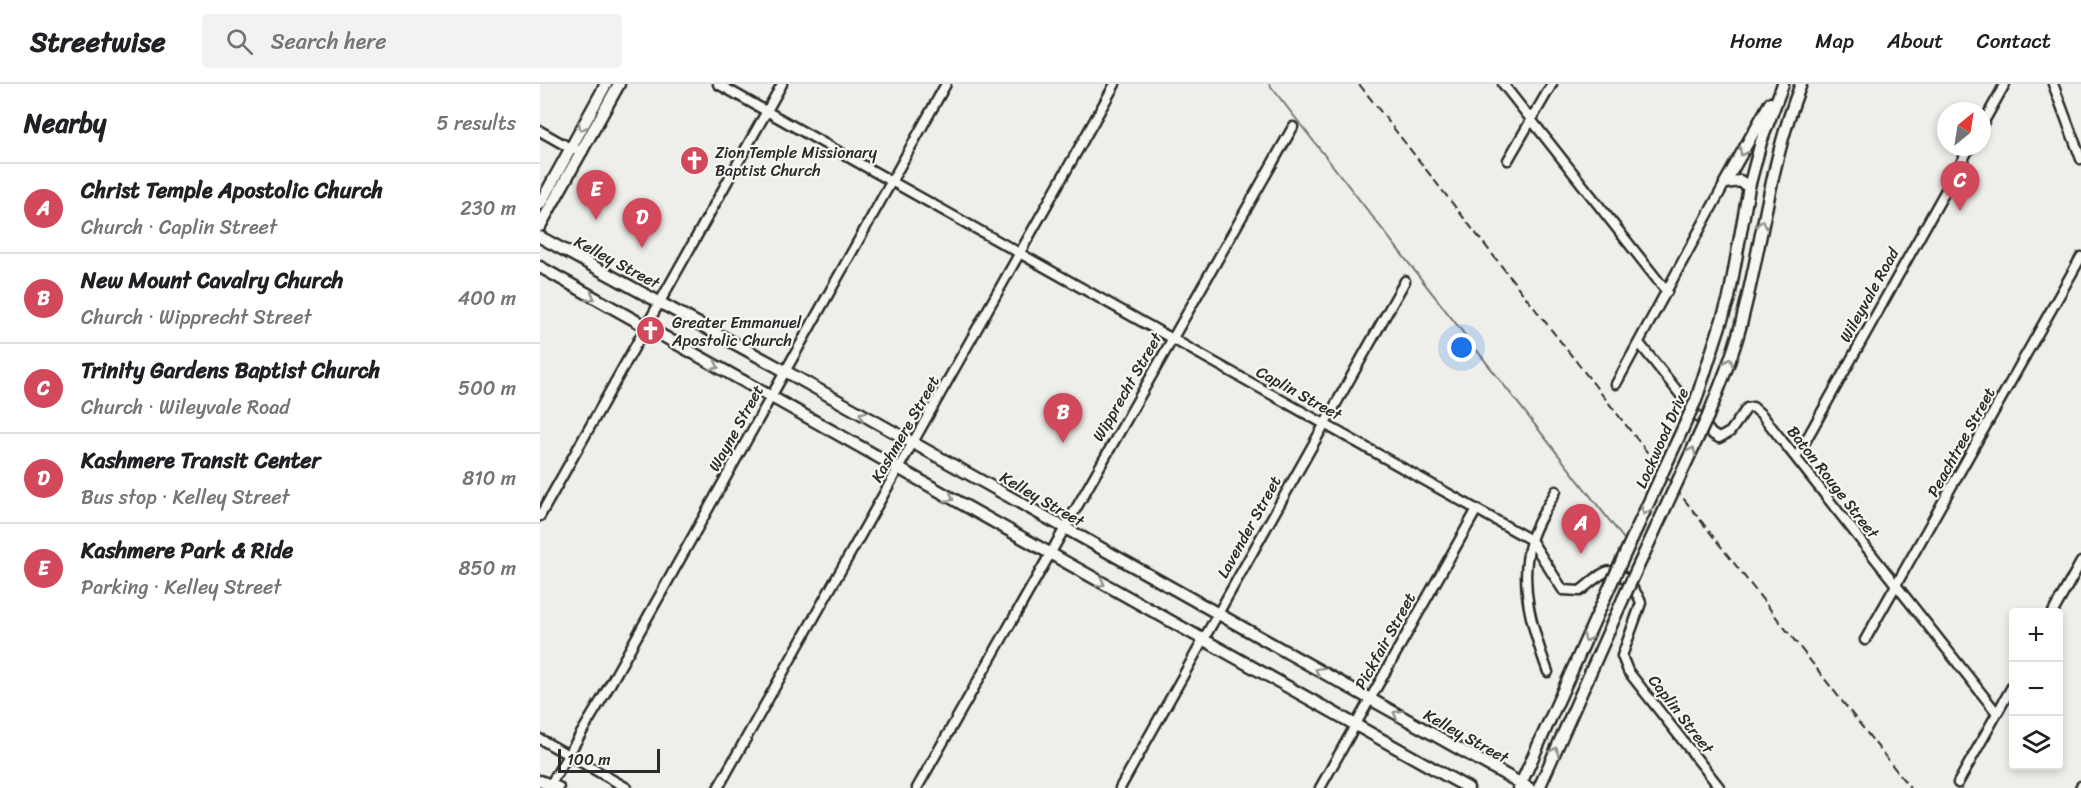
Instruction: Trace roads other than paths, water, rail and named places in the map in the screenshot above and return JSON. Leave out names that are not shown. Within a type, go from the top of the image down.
[{"type":"main road","points":[[540,204],[606,84]]},
{"type":"main road","points":[[540,226],[619,84]]},
{"type":"main road","points":[[1725,183],[1782,84]]},
{"type":"main road","name":"Lockwood Drive","points":[[1523,787],[1611,584],[1696,400],[1729,298],[1749,187],[1782,84]]},
{"type":"main road","name":"Lockwood Drive","points":[[1539,788],[1708,416],[1729,364],[1743,316],[1778,153],[1786,122],[1801,84]]},
{"type":"main road","points":[[1759,150],[1770,155],[1778,153]]},
{"type":"main road","points":[[1725,183],[1740,181],[1749,187]]},
{"type":"main road","name":"Kelley Street","points":[[540,237],[914,443],[1523,787]]},
{"type":"main road","points":[[540,267],[1049,555],[1204,639],[1468,788]]},
{"type":"street","name":"Caplin Street","points":[[718,84],[1531,540],[1563,590],[1580,591],[1604,573],[1616,570],[1639,597],[1641,609],[1622,656],[1628,671],[1720,788]]},
{"type":"street","points":[[540,516],[782,84]]},
{"type":"street","name":"Wayne Street","points":[[550,785],[570,756],[946,84]]},
{"type":"street","name":"Kashmere Street","points":[[718,788],[1115,84]]},
{"type":"street","points":[[1503,84],[1667,292]]},
{"type":"street","points":[[1508,160],[1552,84]]},
{"type":"street","points":[[1991,109],[2005,84]]},
{"type":"street","points":[[2053,84],[2081,159]]},
{"type":"street","name":"Wipprecht Street","points":[[917,788],[1293,127]]},
{"type":"street","points":[[540,131],[581,154]]},
{"type":"street","name":"Wileyvale Road","points":[[1796,458],[1965,156]]},
{"type":"street","points":[[1616,384],[1725,183]]},
{"type":"street","name":"Peachtree Street","points":[[1865,640],[1897,587],[2081,257]]},
{"type":"street","name":"Lavender Street","points":[[1120,788],[1405,281]]},
{"type":"street","name":"Baton Rouge Street","points":[[1639,343],[1712,434],[1719,438],[1726,436],[1742,411],[1753,407],[1762,415],[1997,713]]},
{"type":"street","points":[[1548,672],[1534,633],[1528,603],[1527,580],[1531,540],[1556,491]]},
{"type":"street","name":"Pickfair Street","points":[[1320,788],[1477,509]]},
{"type":"street","points":[[2055,608],[2081,562]]},
{"type":"street","points":[[1958,783],[2009,690]]},
{"type":"street","points":[[540,739],[627,788]]},
{"type":"waterway","points":[[1269,84],[1627,543]]},
{"type":"railway","points":[[1359,84],[1910,788]]},
{"type":"place","name":"Zion Temple Missionary Baptist Church","points":[[694,161]]},
{"type":"place","name":"Trinity Gardens Baptist Church","points":[[1960,211]]},
{"type":"place","name":"Kashmere Park & Ride","points":[[596,220]]},
{"type":"place","name":"Kashmere Transit Center","points":[[642,248]]},
{"type":"place","name":"Greater Emmanuel Apostolic Church","points":[[651,331]]},
{"type":"place","name":"New Mount Cavalry Church","points":[[1063,443]]},
{"type":"place","name":"Christ Temple Apostolic Church","points":[[1581,554]]}]
